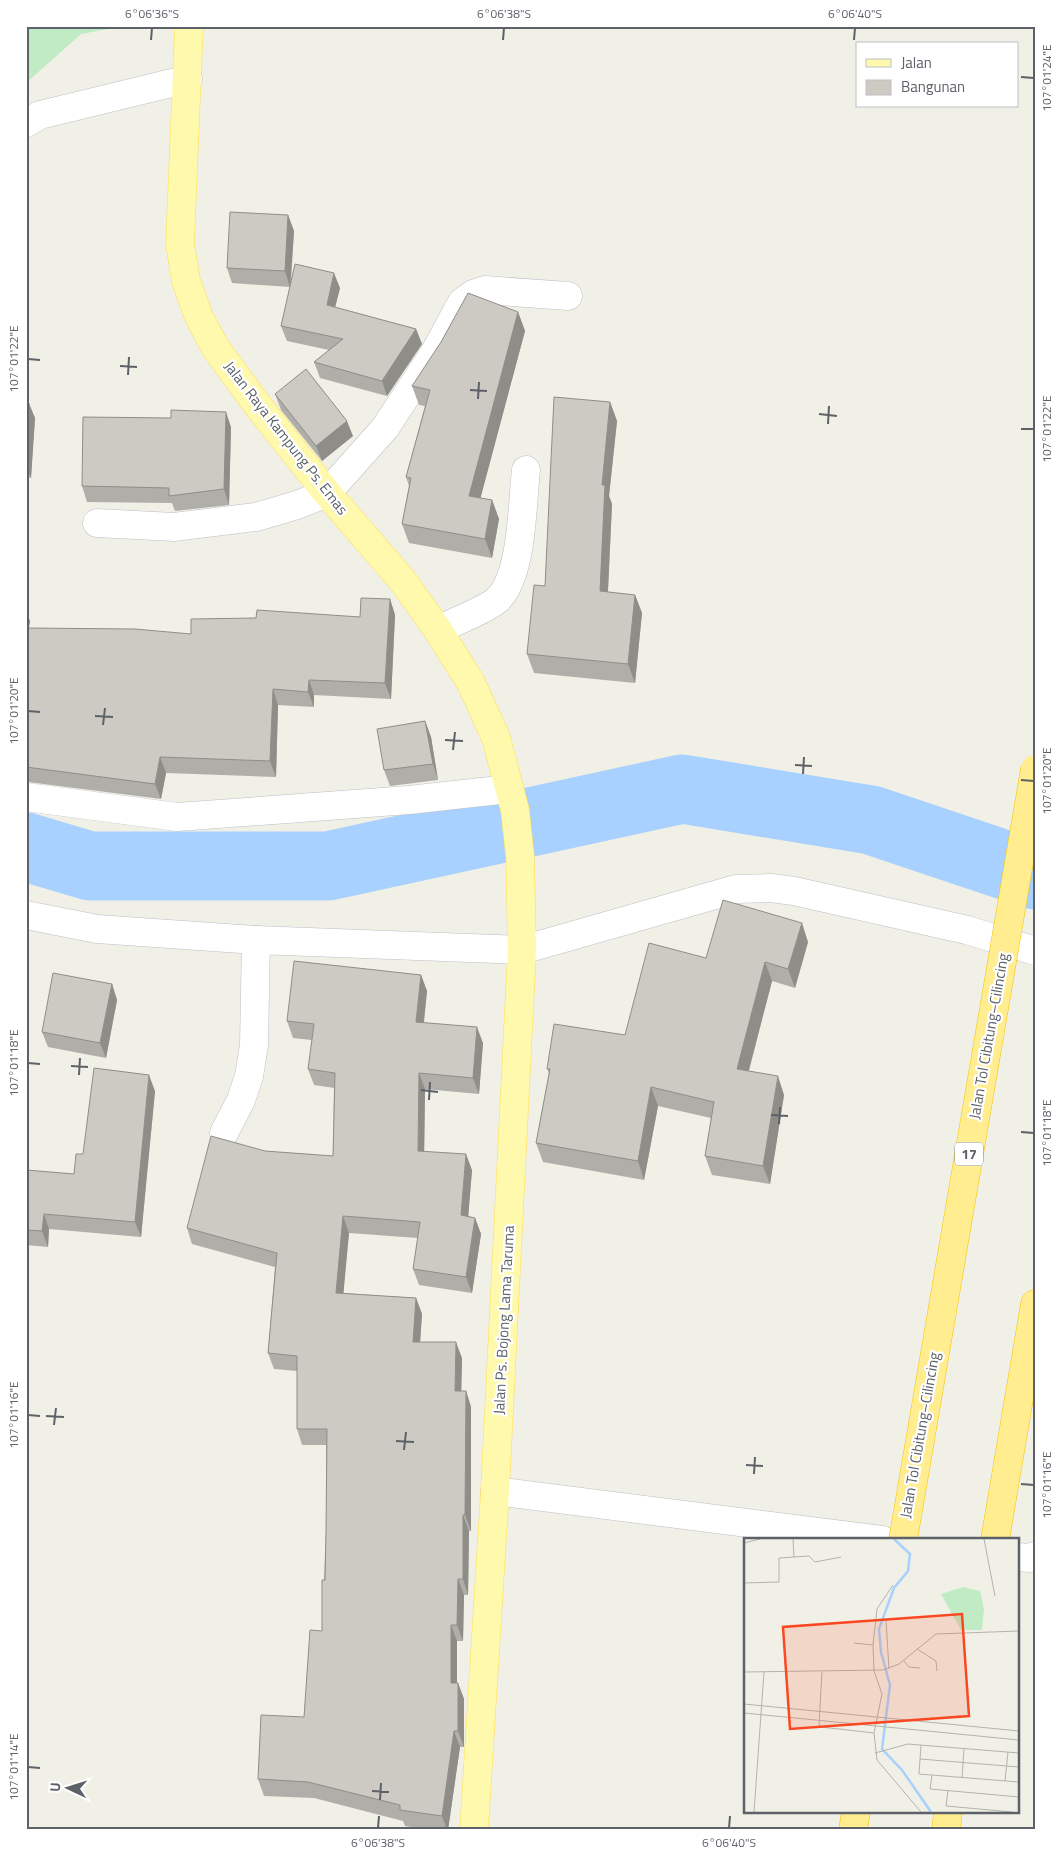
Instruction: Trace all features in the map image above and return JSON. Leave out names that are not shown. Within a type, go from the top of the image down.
[{"type":"highway","name":"Jalan Tol Cibitung–Cilincing","points":[[902,1538],[1035,769]]},
{"type":"highway","points":[[995,1538],[1035,1304]]},
{"type":"highway","points":[[853,1830],[856,1814]]},
{"type":"highway","points":[[946,1830],[948,1814]]},
{"type":"main road","name":"Jalan Raya Kampung Ps. Emas","points":[[189,26],[180,244],[186,281],[199,316],[215,347],[327,493],[402,580],[438,630],[472,683],[496,738],[512,799]]},
{"type":"main road","name":"Jalan Ps. Bojong Lama Taruma","points":[[474,1830],[495,1491],[522,950],[520,856],[512,799]]},
{"type":"street","points":[[26,123],[40,115],[188,80]]},
{"type":"street","points":[[97,524],[174,527],[256,517],[297,505],[327,493],[385,428],[435,352],[462,302],[473,294],[485,290],[568,296]]},
{"type":"street","points":[[438,630],[496,600],[510,582],[516,564],[526,470]]},
{"type":"street","points":[[26,797],[177,817],[409,800],[512,799]]},
{"type":"street","points":[[26,915],[97,929],[256,940],[522,950],[736,889],[771,888],[967,930],[1035,951]]},
{"type":"street","points":[[224,1133],[240,1100],[248,1076],[254,1045],[256,940]]},
{"type":"street","points":[[495,1491],[866,1538]]},
{"type":"street","points":[[1018,1557],[1030,1558],[1035,1556]]},
{"type":"green space","points":[[26,26],[125,26],[81,34],[26,83]]},
{"type":"building","points":[[230,212],[288,215],[285,271],[227,268]]},
{"type":"building","points":[[295,264],[334,273],[327,305],[416,329],[382,381],[314,362],[343,339],[281,326]]},
{"type":"building","points":[[468,293],[518,312],[469,496],[492,500],[485,539],[402,524],[411,478],[406,477],[430,390],[412,386],[441,342]]},
{"type":"building","points":[[306,369],[347,421],[316,446],[275,394]]},
{"type":"building","points":[[554,397],[610,402],[602,485],[605,485],[600,591],[635,595],[628,664],[527,654],[534,585],[545,586]]},
{"type":"building","points":[[26,403],[29,403],[26,448]]},
{"type":"building","points":[[171,410],[226,412],[224,489],[169,496],[169,488],[82,486],[83,417],[171,418]]},
{"type":"building","points":[[361,598],[390,599],[385,683],[309,680],[308,692],[273,689],[270,761],[160,757],[155,784],[26,767],[26,628],[135,629],[191,634],[191,619],[256,618],[257,610],[360,617]]},
{"type":"building","points":[[425,721],[433,764],[384,770],[377,729]]},
{"type":"building","points":[[723,900],[802,923],[788,969],[765,962],[737,1069],[778,1076],[763,1166],[705,1156],[714,1102],[651,1087],[638,1161],[536,1143],[550,1069],[547,1069],[554,1024],[625,1035],[649,943],[706,958]]},
{"type":"building","points":[[294,961],[421,975],[416,1022],[477,1027],[473,1078],[419,1073],[418,1151],[466,1154],[461,1215],[475,1218],[466,1277],[413,1269],[420,1222],[343,1216],[336,1293],[416,1298],[413,1342],[456,1342],[455,1391],[466,1391],[463,1579],[458,1579],[457,1625],[451,1625],[451,1683],[458,1683],[458,1731],[454,1731],[442,1816],[400,1810],[400,1805],[308,1782],[258,1779],[261,1715],[304,1717],[310,1630],[322,1631],[322,1580],[325,1580],[327,1429],[297,1429],[297,1356],[268,1353],[277,1253],[187,1228],[211,1136],[265,1151],[333,1156],[335,1073],[308,1069],[314,1024],[287,1021]]},
{"type":"building","points":[[53,973],[112,984],[100,1043],[42,1032]]},
{"type":"building","points":[[94,1068],[149,1075],[135,1222],[44,1214],[42,1231],[26,1230],[26,1170],[74,1174],[76,1154],[83,1154]]},
{"type":"waterway","points":[[26,847],[90,866],[328,866],[682,789],[871,820],[1035,875]]}]
